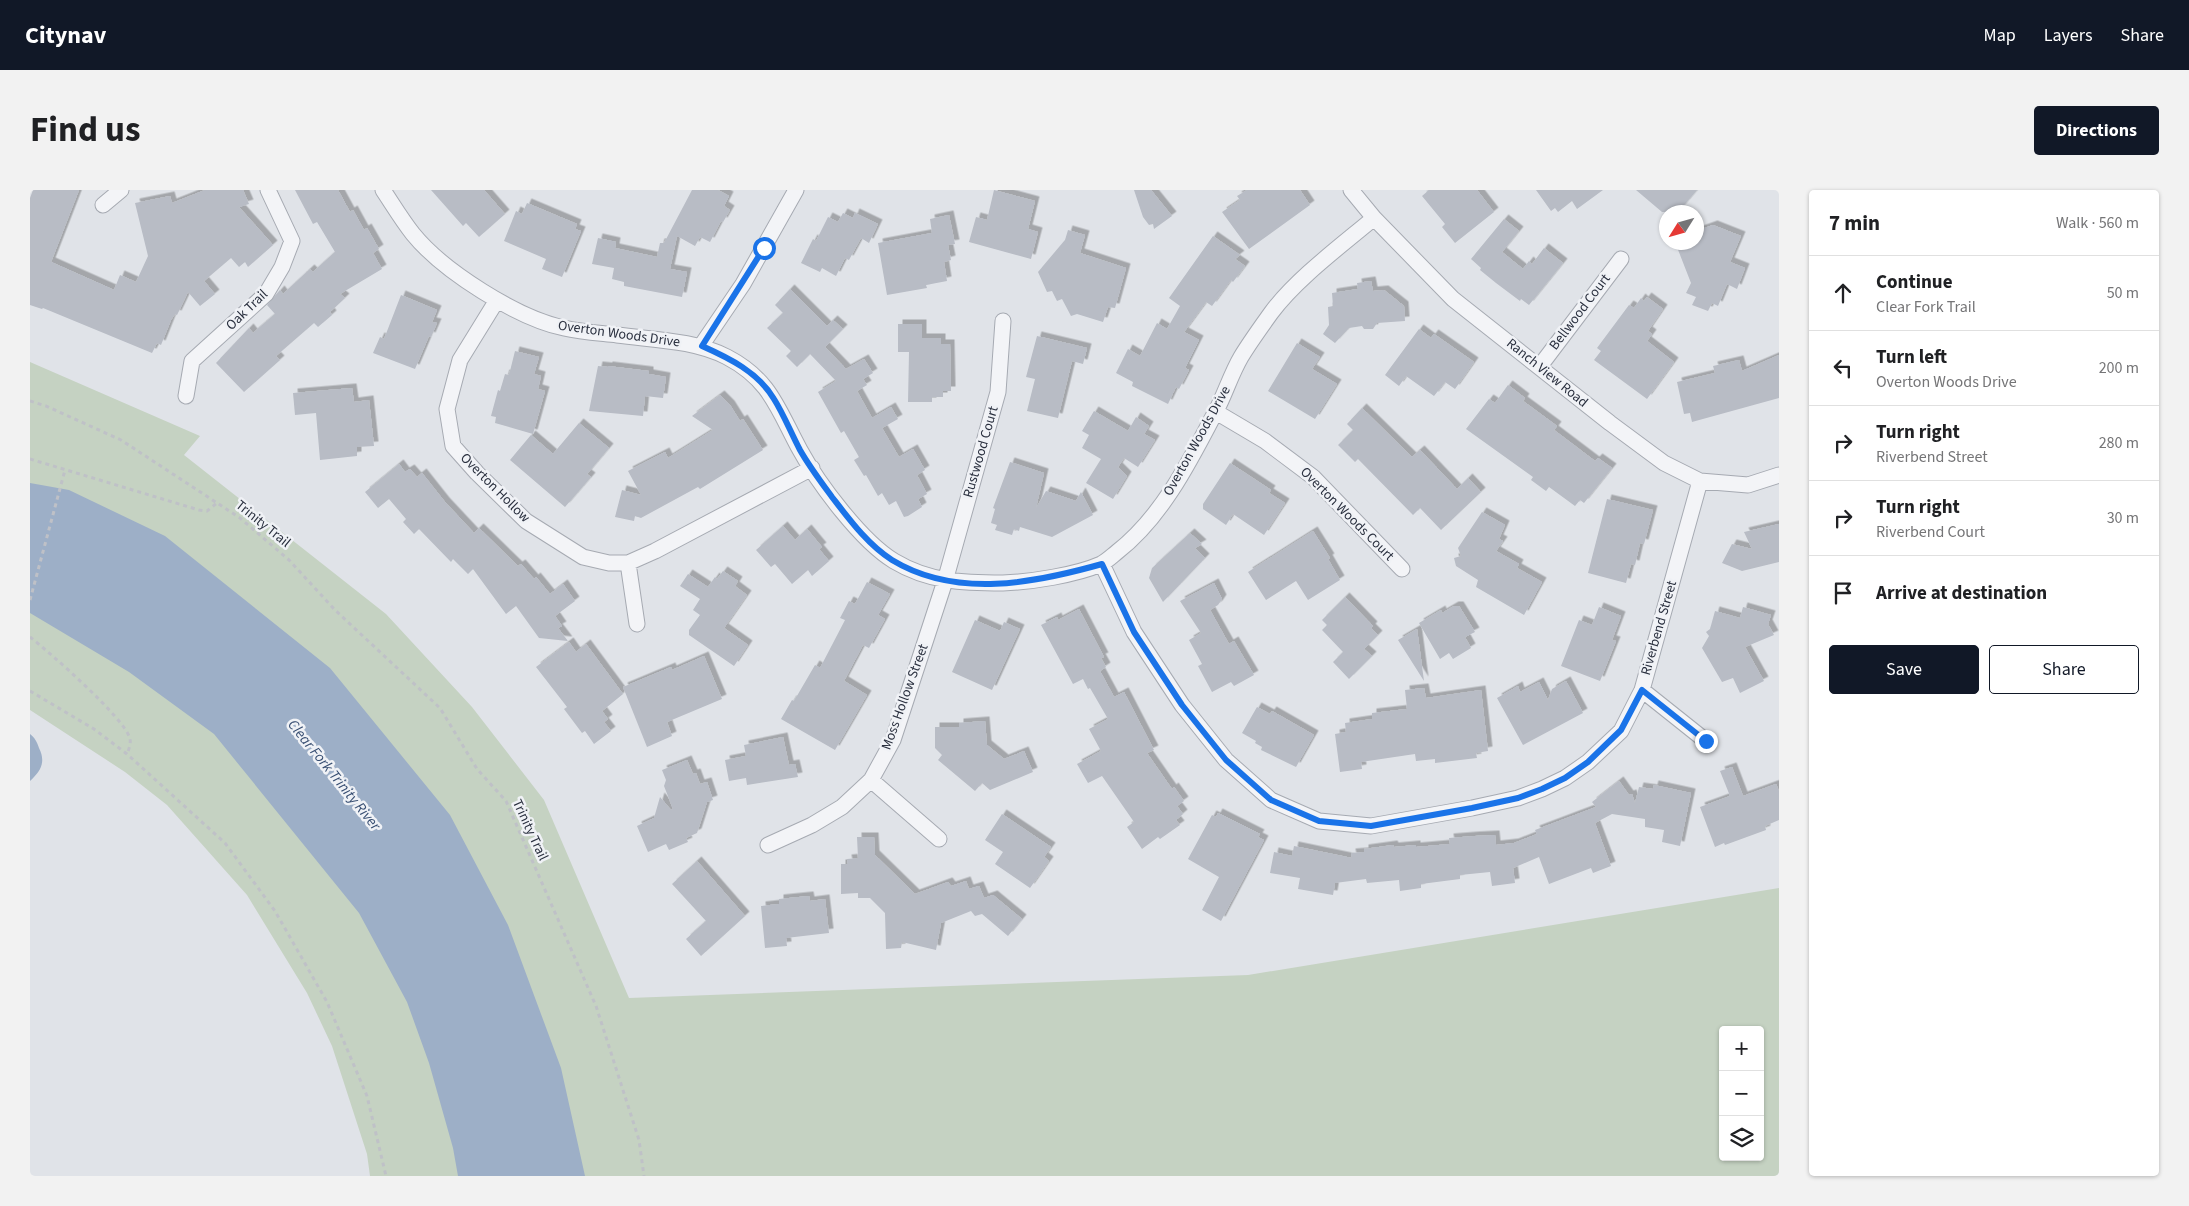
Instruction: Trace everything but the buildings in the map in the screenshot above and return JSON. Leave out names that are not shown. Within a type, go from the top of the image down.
[{"type":"street","points":[[102,205],[121,190]]},
{"type":"street","name":"Oak Trail","points":[[186,396],[192,361],[266,294],[282,267],[292,241],[268,190]]},
{"type":"street","name":"Overton Woods Drive","points":[[383,190],[414,236],[436,257],[486,294],[534,319],[564,328],[702,346],[729,358],[752,374],[774,398],[800,450],[812,468],[841,509],[867,539],[891,559],[910,569],[945,581],[1022,582],[1055,577],[1102,564],[1135,538],[1171,492],[1216,412],[1241,358],[1274,309],[1314,268],[1374,218]]},
{"type":"street","points":[[702,346],[743,284],[796,190]]},
{"type":"street","name":"Ranch View Road","points":[[1351,190],[1374,218],[1453,299],[1664,463],[1700,481],[1748,485],[1779,475]]},
{"type":"street","name":"Bellwood Court","points":[[1540,366],[1621,258]]},
{"type":"street","name":"Overton Hollow","points":[[497,300],[460,360],[447,409],[454,446],[477,473],[526,521],[583,557],[609,563],[628,563],[664,547],[812,468]]},
{"type":"street","name":"Rustwood Court","points":[[945,581],[998,392],[1003,321]]},
{"type":"street","name":"Overton Woods Court","points":[[1216,412],[1265,441],[1313,477],[1402,569]]},
{"type":"street","name":"Riverbend Street","points":[[1102,564],[1134,632],[1182,705],[1226,760],[1271,800],[1319,821],[1371,826],[1472,808],[1518,798],[1542,789],[1565,778],[1588,762],[1621,730],[1642,690],[1700,481]]},
{"type":"street","points":[[628,563],[636,624]]},
{"type":"street","name":"Moss Hollow Street","points":[[768,844],[812,825],[842,807],[871,780],[893,740],[945,581]]},
{"type":"street","points":[[1642,690],[1706,741]]},
{"type":"street","points":[[871,780],[939,839]]},
{"type":"path","name":"Trinity Trail","points":[[30,401],[46,406],[121,440],[240,518],[289,560],[336,610],[440,708],[477,769],[506,801],[596,1006],[639,1140],[644,1176]]},
{"type":"path","name":"Trinity Trail","points":[[30,459],[203,511],[211,509],[217,503]]},
{"type":"path","points":[[30,600],[64,470]]},
{"type":"path","points":[[30,637],[78,679],[123,725],[130,739],[127,754]]},
{"type":"path","points":[[30,690],[94,729],[127,754],[226,843],[275,911],[331,1010],[366,1096],[386,1176]]},
{"type":"green space","points":[[30,362],[200,436],[184,455],[386,614],[472,707],[544,800],[629,998],[1248,975],[1779,888],[1779,1176],[370,1176],[367,1154],[332,1046],[307,993],[247,895],[167,805],[125,772],[30,710]]},
{"type":"water","name":"Clear Fork Trinity River","points":[[30,483],[69,490],[165,536],[330,668],[450,815],[508,925],[561,1068],[585,1176],[458,1176],[453,1148],[429,1063],[407,1002],[359,913],[214,734],[129,672],[30,613]]},
{"type":"water","points":[[30,734],[35,739],[41,753],[42,762],[40,770],[30,781]]},
{"type":"route","points":[[764,248],[720,321],[702,346],[729,358],[752,374],[774,398],[800,450],[841,509],[867,539],[891,559],[910,569],[945,581],[978,583],[1022,582],[1055,577],[1102,564],[1134,632],[1182,705],[1226,760],[1271,800],[1319,821],[1371,826],[1518,798],[1565,778],[1588,762],[1621,730],[1642,690],[1706,741]]}]
